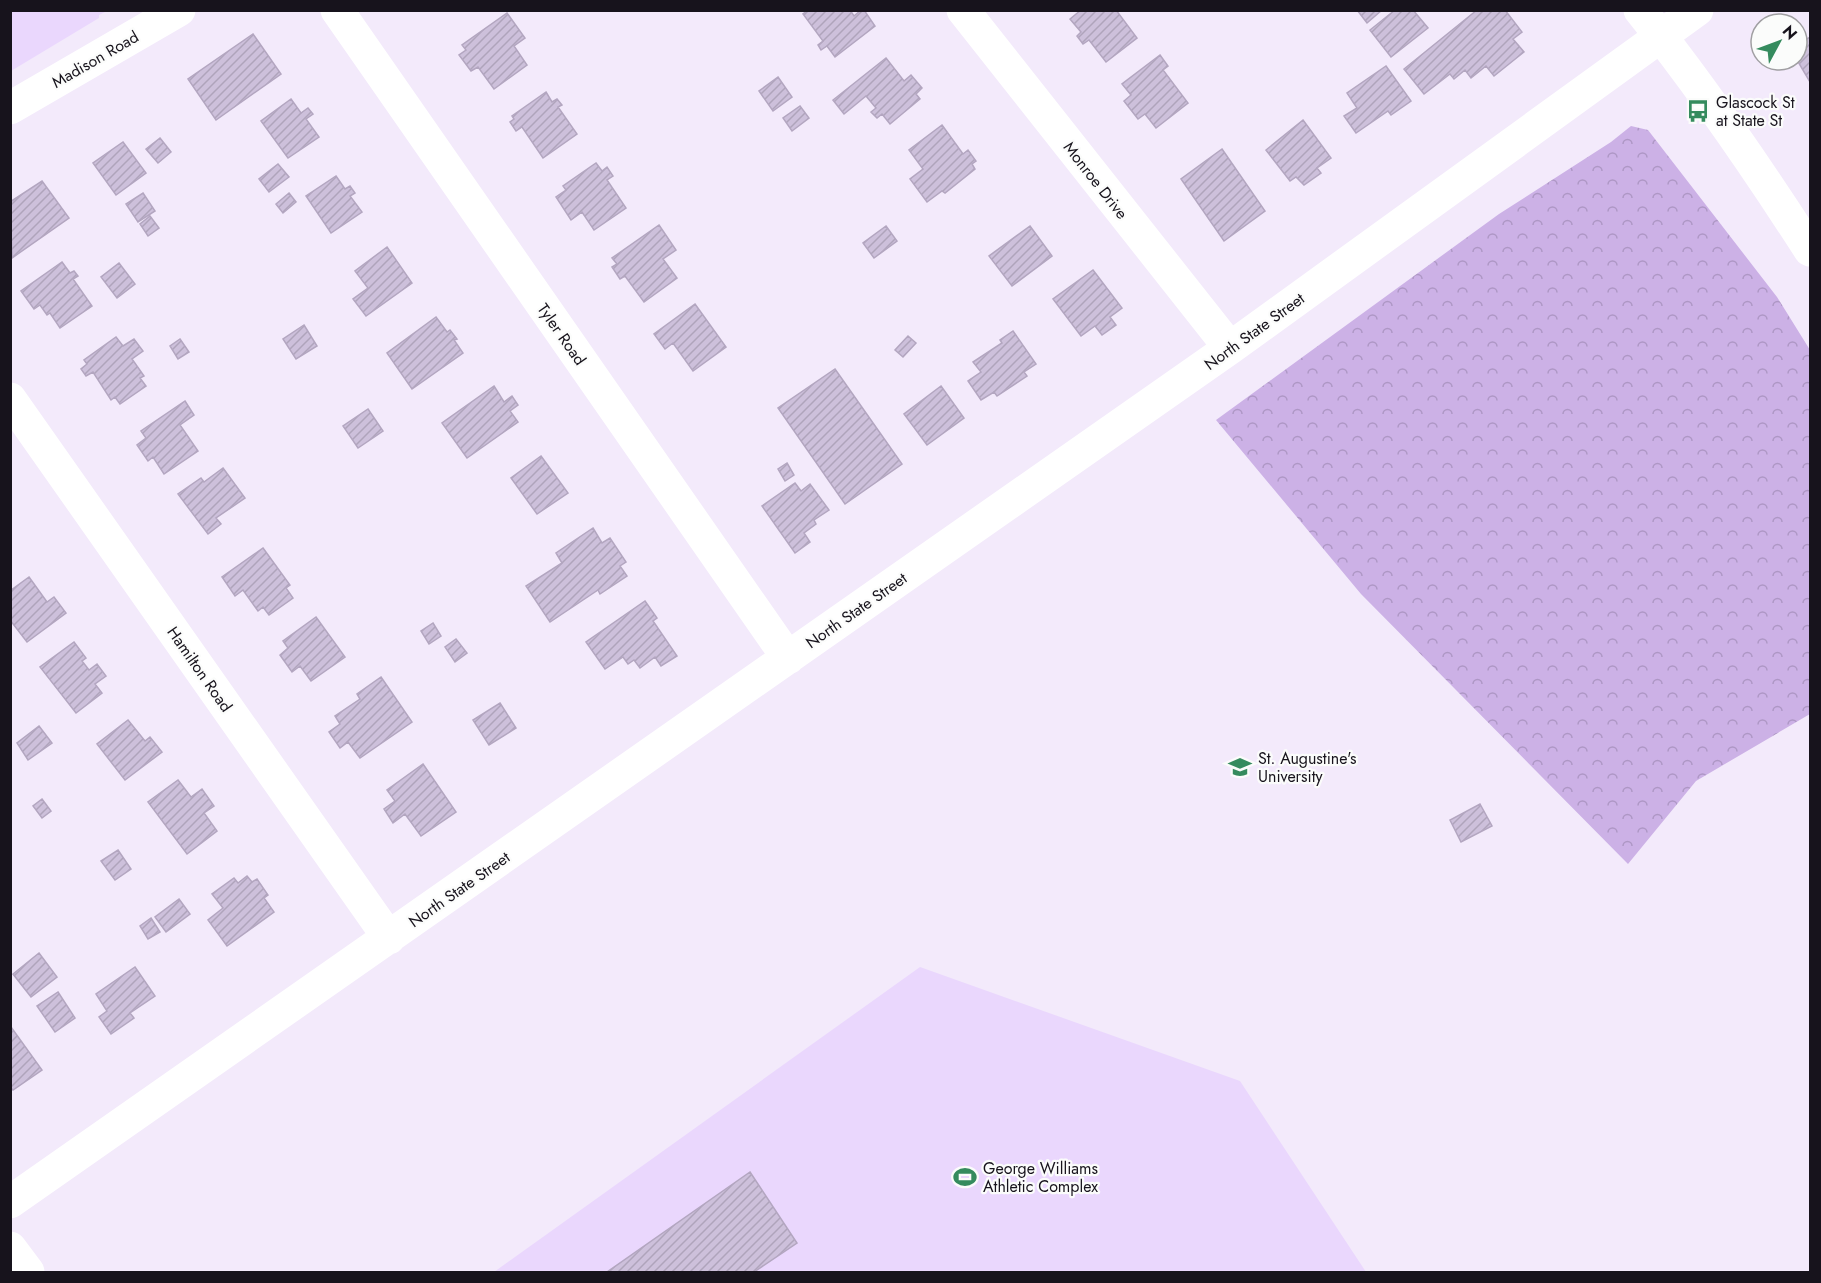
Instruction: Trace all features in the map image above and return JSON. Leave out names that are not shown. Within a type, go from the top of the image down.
[{"type":"street","name":"Madison Road","points":[[10,108],[179,10]]},
{"type":"street","name":"Tyler Road","points":[[337,10],[788,658]]},
{"type":"street","name":"Monroe Drive","points":[[963,10],[1230,348]]},
{"type":"street","points":[[1640,10],[1763,177],[1810,250]]},
{"type":"street","name":"North State Street","points":[[10,1202],[1230,348],[1697,10]]},
{"type":"street","name":"Hamilton Road","points":[[10,399],[389,938]]},
{"type":"street","points":[[10,1248],[28,1272]]},
{"type":"shaded area","points":[[11,10],[107,11],[11,71]]},
{"type":"shaded area","name":"George Williams Athletic Complex","points":[[920,967],[1240,1081],[1366,1272],[494,1272]]},
{"type":"green space","points":[[1631,126],[1648,130],[1777,297],[1810,350],[1810,714],[1696,781],[1628,864],[1361,594],[1216,420],[1499,214],[1611,142]]},
{"type":"building","points":[[808,10],[850,10],[854,16],[864,10],[875,26],[835,57],[827,46],[821,50],[818,45],[823,41],[803,14]]},
{"type":"building","points":[[1081,10],[1116,10],[1137,38],[1106,62],[1089,40],[1083,44],[1077,36],[1081,32],[1070,19]]},
{"type":"building","points":[[1357,10],[1382,10],[1367,23]]},
{"type":"building","points":[[1395,10],[1413,10],[1428,28],[1391,57],[1370,30]]},
{"type":"building","points":[[1477,10],[1505,10],[1522,32],[1513,39],[1524,52],[1494,76],[1486,66],[1471,78],[1465,70],[1454,79],[1450,74],[1424,94],[1404,69]]},
{"type":"building","points":[[507,13],[525,38],[514,46],[527,65],[494,89],[478,67],[471,71],[459,55],[466,50],[462,45]]},
{"type":"building","points":[[253,34],[281,74],[216,120],[188,79]]},
{"type":"building","points":[[1809,38],[1810,82],[1804,72],[1809,72]]},
{"type":"building","points":[[1160,55],[1168,66],[1163,70],[1188,103],[1156,128],[1145,114],[1138,119],[1124,101],[1131,95],[1122,84]]},
{"type":"building","points":[[886,58],[904,81],[911,75],[922,88],[916,94],[920,99],[890,124],[882,114],[877,118],[871,112],[876,108],[866,96],[844,114],[833,100]]},
{"type":"building","points":[[1386,66],[1411,101],[1391,115],[1388,111],[1356,133],[1344,116],[1357,108],[1347,93]]},
{"type":"building","points":[[778,77],[792,97],[773,111],[759,91]]},
{"type":"building","points":[[546,92],[552,102],[557,99],[562,105],[558,107],[577,134],[543,158],[522,127],[516,131],[510,122],[514,119],[512,116]]},
{"type":"building","points":[[291,99],[301,113],[308,108],[313,114],[306,119],[319,137],[288,158],[261,121]]},
{"type":"building","points":[[800,106],[809,118],[792,131],[783,118]]},
{"type":"building","points":[[1303,120],[1331,158],[1317,168],[1321,173],[1304,185],[1296,177],[1290,181],[1266,150]]},
{"type":"building","points":[[942,125],[963,154],[968,150],[976,161],[972,164],[975,169],[945,193],[942,191],[927,202],[910,179],[923,169],[909,150]]},
{"type":"building","points":[[160,138],[171,152],[158,163],[146,149]]},
{"type":"building","points":[[123,142],[146,173],[116,195],[93,163]]},
{"type":"building","points":[[1222,149],[1265,211],[1224,241],[1181,179]]},
{"type":"building","points":[[596,163],[602,171],[607,167],[613,176],[607,180],[626,208],[594,230],[582,212],[571,220],[556,197],[566,190],[563,186]]},
{"type":"building","points":[[278,164],[289,177],[269,192],[259,179]]},
{"type":"building","points":[[336,176],[345,189],[350,186],[355,193],[350,196],[362,212],[331,233],[306,196]]},
{"type":"building","points":[[42,181],[69,218],[12,258],[10,202]]},
{"type":"building","points":[[143,193],[155,211],[138,222],[126,204]]},
{"type":"building","points":[[289,193],[296,202],[283,213],[276,204]]},
{"type":"building","points":[[150,216],[159,228],[148,236],[140,224]]},
{"type":"building","points":[[659,225],[676,250],[663,259],[677,278],[644,302],[625,276],[620,279],[612,267],[617,264],[612,258]]},
{"type":"building","points":[[886,226],[897,241],[874,258],[863,243]]},
{"type":"building","points":[[1030,226],[1052,256],[1012,286],[989,256]]},
{"type":"building","points":[[387,247],[412,283],[366,316],[353,299],[368,288],[355,271]]},
{"type":"building","points":[[62,262],[70,273],[74,271],[78,276],[73,279],[92,306],[60,328],[50,313],[47,315],[40,305],[34,309],[21,291]]},
{"type":"building","points":[[119,263],[135,284],[117,298],[101,277]]},
{"type":"building","points":[[1093,270],[1122,308],[1110,317],[1116,325],[1102,335],[1095,326],[1081,336],[1053,299]]},
{"type":"building","points":[[695,304],[726,347],[693,371],[673,343],[665,349],[654,334]]},
{"type":"building","points":[[436,317],[447,332],[450,330],[457,339],[454,340],[463,353],[412,389],[387,353]]},
{"type":"building","points":[[304,325],[317,346],[296,359],[283,339]]},
{"type":"building","points":[[1013,331],[1036,364],[1024,372],[1027,376],[997,396],[994,392],[981,400],[968,381],[981,372],[973,362],[1002,343],[1000,340]]},
{"type":"building","points":[[908,336],[916,343],[903,357],[895,350]]},
{"type":"building","points":[[116,337],[123,346],[134,339],[143,351],[132,359],[144,376],[140,378],[146,386],[120,404],[115,397],[111,400],[93,372],[86,376],[81,369],[87,364],[84,360]]},
{"type":"building","points":[[180,339],[189,352],[178,359],[170,346]]},
{"type":"building","points":[[835,369],[902,464],[845,504],[778,408]]},
{"type":"building","points":[[494,386],[504,402],[512,396],[518,405],[510,411],[518,422],[467,458],[442,423]]},
{"type":"building","points":[[941,386],[964,418],[927,445],[904,414]]},
{"type":"building","points":[[185,401],[194,415],[180,425],[198,451],[164,474],[153,457],[148,461],[137,445],[146,438],[141,431]]},
{"type":"building","points":[[368,409],[383,431],[358,448],[343,426]]},
{"type":"building","points":[[541,456],[568,493],[537,514],[511,478]]},
{"type":"building","points":[[787,463],[794,475],[785,481],[778,469]]},
{"type":"building","points":[[223,468],[245,498],[216,518],[221,524],[208,534],[178,494],[201,478],[204,482]]},
{"type":"building","points":[[795,483],[801,491],[810,484],[829,510],[814,520],[816,524],[804,533],[810,542],[795,553],[762,506]]},
{"type":"building","points":[[593,528],[602,543],[610,538],[626,562],[620,566],[627,576],[600,594],[598,590],[550,622],[526,586],[562,563],[556,553]]},
{"type":"building","points":[[263,548],[290,585],[286,588],[293,598],[269,615],[263,607],[258,611],[243,590],[235,596],[222,577]]},
{"type":"building","points":[[29,577],[47,602],[54,597],[66,613],[27,642],[10,620],[10,591]]},
{"type":"building","points":[[645,601],[657,618],[653,621],[677,656],[661,666],[655,657],[640,668],[634,660],[628,664],[623,657],[605,669],[586,642]]},
{"type":"building","points":[[316,617],[345,657],[311,681],[300,666],[292,672],[280,655],[288,648],[283,641]]},
{"type":"building","points":[[433,623],[441,636],[429,644],[421,631]]},
{"type":"building","points":[[456,639],[467,653],[455,662],[445,647]]},
{"type":"building","points":[[74,642],[86,658],[82,661],[89,670],[97,664],[106,676],[95,684],[102,693],[76,713],[40,667]]},
{"type":"building","points":[[381,677],[412,722],[360,758],[348,742],[340,748],[329,732],[340,724],[335,716],[360,699],[357,694]]},
{"type":"building","points":[[500,703],[516,728],[489,745],[473,720]]},
{"type":"building","points":[[128,720],[145,741],[150,737],[162,752],[125,780],[97,744]]},
{"type":"building","points":[[39,726],[52,743],[28,760],[17,743]]},
{"type":"building","points":[[423,764],[456,812],[421,836],[405,814],[393,823],[384,809],[395,801],[387,790]]},
{"type":"building","points":[[178,780],[191,797],[202,789],[214,806],[204,813],[217,831],[187,854],[148,802]]},
{"type":"building","points":[[42,799],[51,811],[42,818],[33,806]]},
{"type":"building","points":[[1480,804],[1492,826],[1461,842],[1450,820]]},
{"type":"building","points":[[118,850],[131,869],[115,880],[101,861]]},
{"type":"building","points":[[247,876],[252,882],[257,879],[268,895],[264,898],[274,912],[227,946],[208,920],[223,908],[212,894],[234,878],[238,883]]},
{"type":"building","points":[[179,899],[190,914],[166,932],[155,917]]},
{"type":"building","points":[[151,918],[160,932],[148,939],[140,926]]},
{"type":"building","points":[[39,953],[57,977],[31,997],[13,974]]},
{"type":"building","points":[[135,967],[155,996],[130,1013],[134,1018],[111,1034],[99,1017],[107,1011],[96,994]]},
{"type":"building","points":[[58,992],[75,1018],[55,1032],[37,1006]]},
{"type":"building","points":[[11,1027],[42,1070],[13,1090],[10,1087]]},
{"type":"building","points":[[750,1172],[797,1243],[754,1272],[607,1272]]},
{"type":"place","name":"Glascock St at State St","points":[[1698,111]]},
{"type":"place","name":"St. Augustine's University","points":[[1240,767]]},
{"type":"place","name":"George Williams Athletic Complex","points":[[965,1177]]}]
